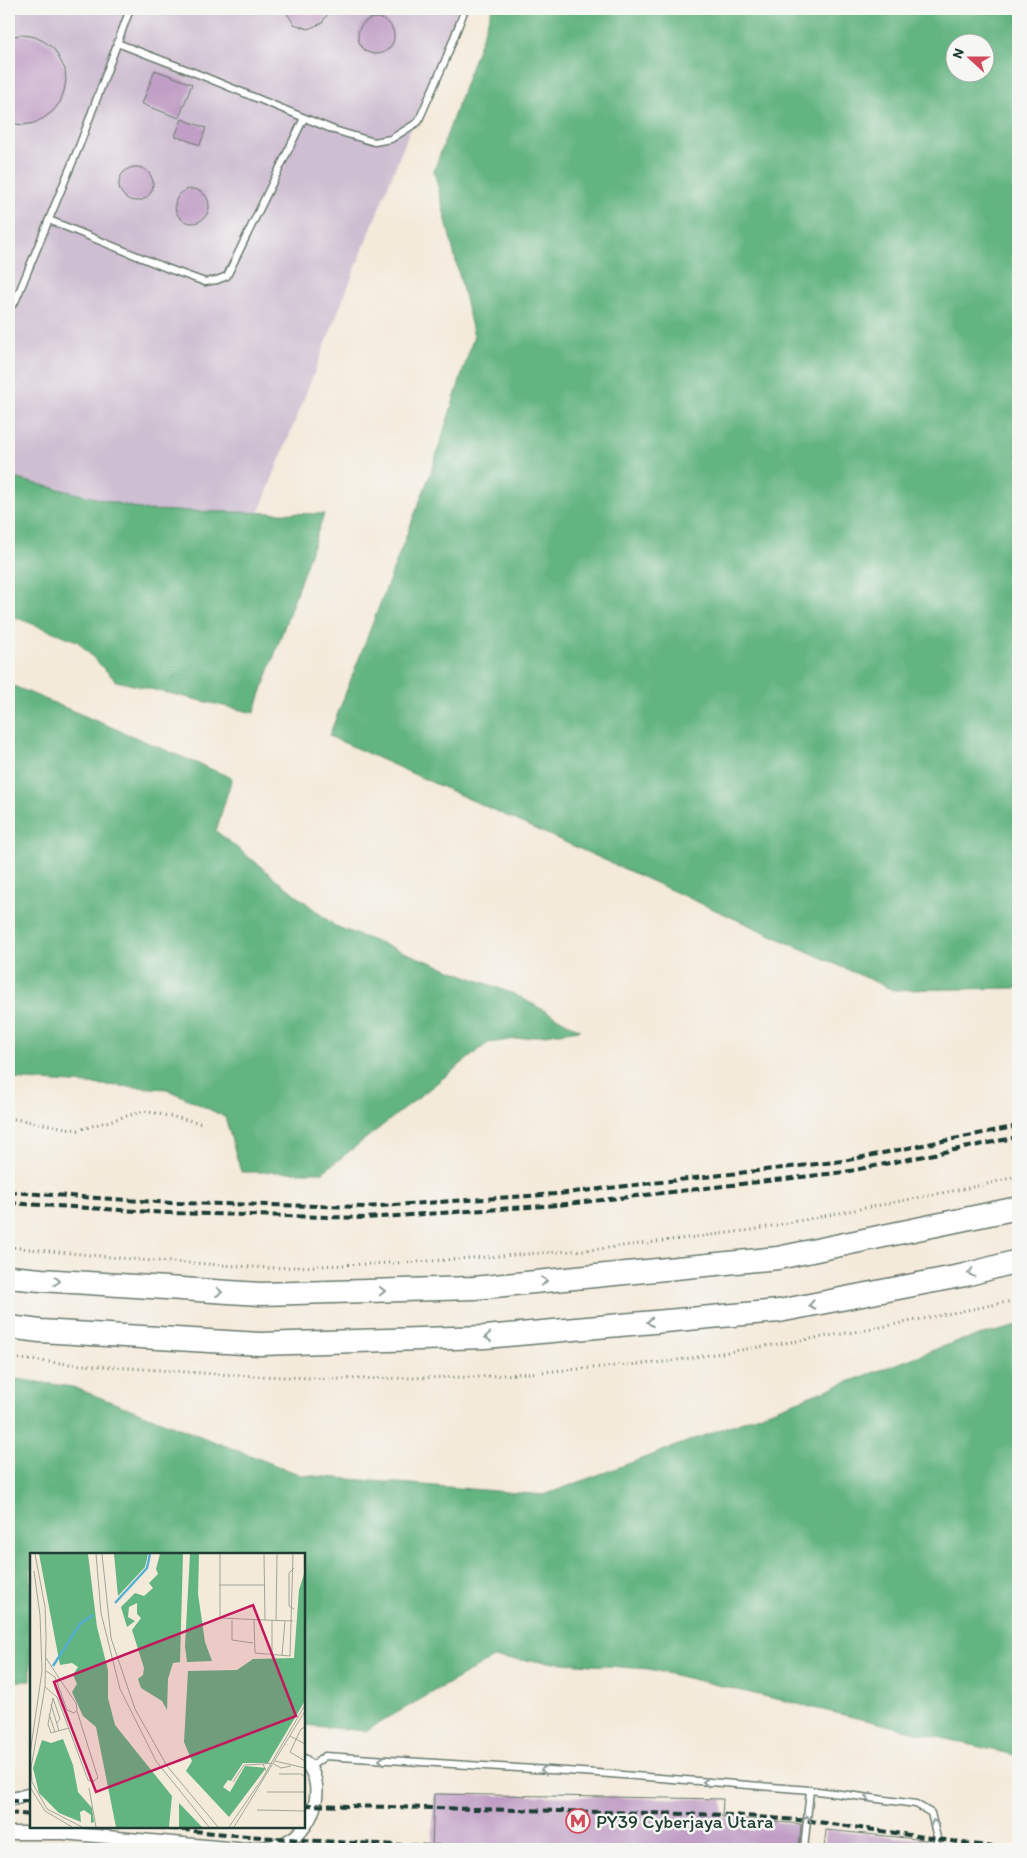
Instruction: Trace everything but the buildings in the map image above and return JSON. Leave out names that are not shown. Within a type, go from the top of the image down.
[{"type":"highway","points":[[9,1277],[260,1294],[474,1288],[778,1258],[1018,1208]]},
{"type":"highway","points":[[9,1327],[40,1331],[260,1344],[485,1337],[780,1311],[965,1275],[1018,1261]]},
{"type":"street","points":[[305,1825],[311,1815],[316,1799],[316,1781],[307,1764]]},
{"type":"street","points":[[9,1800],[30,1794]]},
{"type":"street","points":[[242,1849],[271,1846],[289,1840],[303,1828]]},
{"type":"street","points":[[9,1833],[63,1833],[238,1849]]},
{"type":"lane","points":[[9,308],[15,302],[80,144],[130,9]]},
{"type":"lane","points":[[117,43],[334,130],[374,142],[391,140],[418,122],[445,61],[465,9]]},
{"type":"lane","points":[[49,220],[169,270],[205,282],[227,276],[304,118]]},
{"type":"lane","points":[[307,1764],[325,1756],[597,1773],[810,1790],[916,1804],[931,1813],[937,1838],[936,1849]]},
{"type":"lane","points":[[804,1849],[810,1790]]},
{"type":"path","points":[[9,1118],[78,1130],[144,1111],[203,1123]]},
{"type":"path","points":[[9,1247],[141,1260],[270,1268],[415,1262],[599,1249],[752,1230],[983,1185],[1018,1176]]},
{"type":"path","points":[[9,1358],[232,1375],[338,1379],[479,1377],[664,1362],[866,1330],[1018,1300]]},
{"type":"shaded area","points":[[9,9],[458,9],[221,608],[9,522]]},
{"type":"green space","points":[[492,9],[1018,9],[1018,988],[893,990],[329,736],[431,472],[474,336],[434,171]]},
{"type":"green space","points":[[9,477],[145,510],[324,514],[254,713],[116,681],[77,641],[9,615]]},
{"type":"green space","points":[[9,684],[232,778],[216,831],[335,926],[514,994],[580,1030],[488,1043],[323,1172],[241,1172],[225,1117],[167,1089],[9,1079]]},
{"type":"green space","points":[[1018,1326],[1018,1756],[649,1669],[493,1658],[365,1731],[305,1725],[305,1553],[30,1553],[30,1681],[9,1681],[9,1378],[73,1387],[301,1475],[544,1495],[958,1341]]},
{"type":"railway","points":[[9,1192],[171,1203],[365,1207],[557,1194],[843,1161],[1018,1126]]},
{"type":"railway","points":[[9,1203],[170,1213],[366,1218],[558,1205],[845,1172],[1018,1137]]},
{"type":"railway","points":[[9,1801],[30,1801]]},
{"type":"railway","points":[[305,1805],[731,1815],[811,1821],[1008,1849]]},
{"type":"railway","points":[[9,1813],[30,1815]]},
{"type":"railway","points":[[167,1828],[299,1840],[536,1849]]},
{"type":"place","name":"PY39 Cyberjaya Utara","points":[[578,1821]]}]
